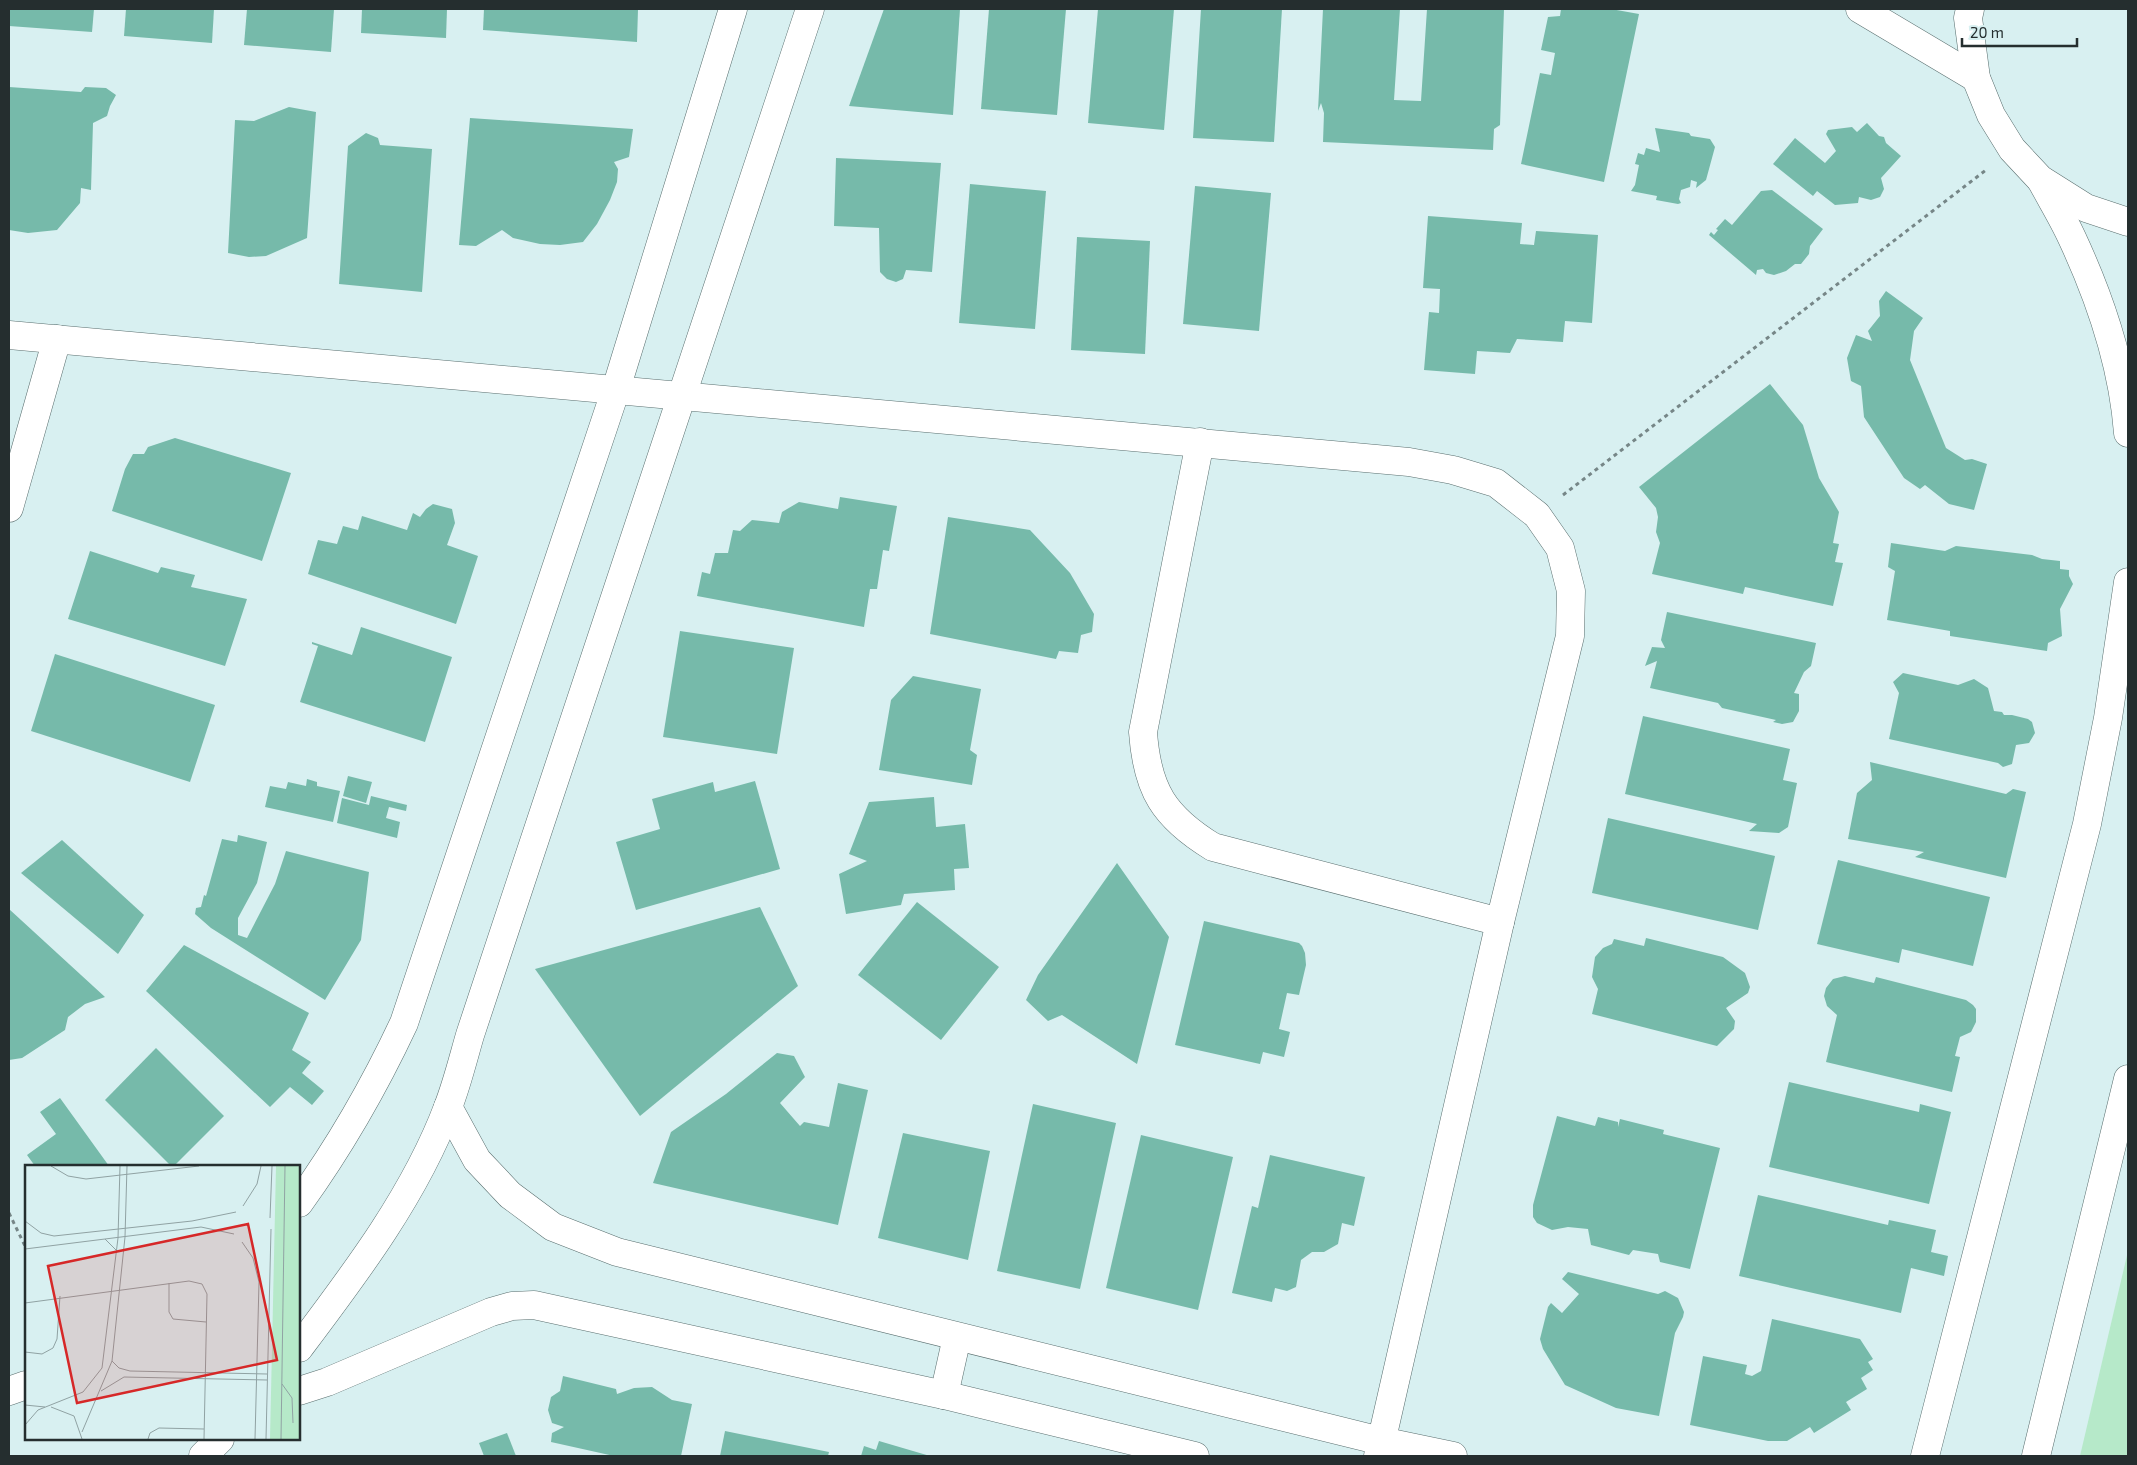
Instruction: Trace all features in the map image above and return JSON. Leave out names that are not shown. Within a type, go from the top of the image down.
[{"type":"street","points":[[300,1202],[329,1161],[359,1111],[381,1072],[404,1023],[616,389],[733,9]]},
{"type":"street","points":[[300,1347],[332,1304],[395,1212],[430,1147],[448,1107],[470,1035],[810,9]]},
{"type":"street","points":[[1860,9],[1976,78]]},
{"type":"street","points":[[1970,9],[1968,18],[1976,78],[1991,115],[2012,149],[2040,179],[2072,236],[2097,297],[2116,360],[2128,433]]},
{"type":"street","points":[[2040,179],[2086,208],[2128,222]]},
{"type":"street","points":[[9,336],[57,338],[1410,462],[1453,470],[1496,483],[1537,515],[1560,548],[1571,591],[1570,636],[1500,922],[1380,1448]]},
{"type":"street","points":[[9,508],[57,338]]},
{"type":"street","points":[[1200,442],[1143,732],[1145,761],[1153,787],[1168,812],[1189,832],[1214,846],[1500,922]]},
{"type":"street","points":[[1925,1456],[2087,824],[2108,718],[2128,582]]},
{"type":"street","points":[[2036,1456],[2128,1079]]},
{"type":"street","points":[[448,1107],[477,1160],[510,1195],[553,1227],[617,1252],[957,1337],[1380,1448],[1453,1456]]},
{"type":"street","points":[[300,1391],[336,1378],[491,1312],[512,1306],[534,1306],[944,1395],[1194,1456]]},
{"type":"street","points":[[944,1395],[957,1337]]},
{"type":"street","points":[[9,1391],[25,1385]]},
{"type":"street","points":[[203,1456],[219,1440]]},
{"type":"path","points":[[1537,515],[2012,149]]},
{"type":"path","points":[[9,1213],[25,1246]]},
{"type":"green space","points":[[2128,1251],[2128,1456],[2080,1456]]},
{"type":"building","points":[[9,9],[94,9],[92,32],[9,26]]},
{"type":"building","points":[[126,9],[214,9],[212,43],[124,36]]},
{"type":"building","points":[[247,9],[334,9],[331,52],[244,45]]},
{"type":"building","points":[[362,9],[447,9],[446,38],[361,33]]},
{"type":"building","points":[[484,9],[638,9],[637,42],[483,30]]},
{"type":"building","points":[[884,9],[960,9],[953,115],[849,106]]},
{"type":"building","points":[[989,9],[1066,9],[1057,115],[981,109]]},
{"type":"building","points":[[1098,9],[1174,9],[1164,130],[1088,123]]},
{"type":"building","points":[[1201,9],[1282,9],[1274,142],[1193,138]]},
{"type":"building","points":[[1323,9],[1400,9],[1394,100],[1421,101],[1427,9],[1504,9],[1500,125],[1494,129],[1493,150],[1323,142],[1324,113],[1321,103],[1318,111]]},
{"type":"building","points":[[1561,9],[1611,9],[1639,14],[1604,182],[1521,164],[1540,73],[1551,75],[1555,53],[1541,50],[1548,17],[1560,16]]},
{"type":"building","points":[[9,87],[81,92],[85,87],[106,88],[116,95],[107,116],[93,123],[91,190],[81,188],[80,203],[57,230],[28,233],[9,230]]},
{"type":"building","points":[[289,107],[316,112],[307,238],[266,256],[249,257],[228,253],[235,120],[254,121]]},
{"type":"building","points":[[470,118],[633,129],[629,157],[614,162],[618,169],[617,182],[610,200],[597,224],[583,242],[560,245],[540,244],[513,238],[502,230],[476,246],[459,245]]},
{"type":"building","points":[[1867,123],[1879,136],[1884,137],[1886,143],[1901,156],[1881,178],[1884,189],[1880,197],[1871,200],[1859,197],[1858,203],[1835,205],[1817,191],[1813,196],[1773,164],[1795,138],[1825,163],[1836,151],[1826,134],[1828,130],[1852,127],[1857,132]]},
{"type":"building","points":[[1655,128],[1689,133],[1691,136],[1710,139],[1715,147],[1706,180],[1696,188],[1697,182],[1691,180],[1690,187],[1681,190],[1679,199],[1681,203],[1678,204],[1656,200],[1657,196],[1631,191],[1635,185],[1639,165],[1635,164],[1638,153],[1644,155],[1646,148],[1660,152]]},
{"type":"building","points":[[366,133],[378,138],[380,145],[432,149],[422,292],[339,284],[348,146]]},
{"type":"building","points":[[836,158],[941,163],[932,272],[906,270],[903,279],[896,282],[887,279],[880,272],[879,228],[834,226]]},
{"type":"building","points":[[970,184],[1046,191],[1035,329],[959,323]]},
{"type":"building","points":[[1195,186],[1271,193],[1259,331],[1183,324]]},
{"type":"building","points":[[1772,190],[1823,229],[1810,246],[1809,254],[1801,264],[1795,264],[1786,271],[1774,275],[1766,273],[1763,269],[1757,270],[1756,275],[1709,235],[1711,232],[1714,235],[1718,230],[1716,229],[1725,219],[1732,225],[1761,191]]},
{"type":"building","points":[[1428,216],[1522,223],[1520,244],[1534,245],[1536,231],[1598,235],[1592,323],[1565,321],[1563,342],[1517,339],[1510,353],[1477,351],[1475,374],[1424,370],[1429,312],[1439,313],[1440,289],[1423,288]]},
{"type":"building","points":[[1077,237],[1150,241],[1145,354],[1071,350]]},
{"type":"building","points":[[1886,291],[1923,318],[1914,331],[1910,360],[1946,448],[1965,460],[1972,459],[1987,464],[1974,510],[1949,504],[1925,485],[1920,489],[1904,478],[1864,417],[1861,386],[1851,381],[1847,358],[1856,335],[1872,341],[1868,331],[1880,316],[1879,301]]},
{"type":"building","points":[[1770,384],[1803,425],[1819,478],[1839,512],[1833,543],[1839,544],[1835,562],[1843,563],[1833,606],[1745,587],[1743,594],[1652,574],[1660,543],[1656,532],[1658,517],[1656,508],[1639,487]]},
{"type":"building","points":[[175,438],[291,473],[262,561],[112,511],[125,469],[133,454],[144,454],[148,447]]},
{"type":"building","points":[[840,497],[897,506],[889,551],[883,550],[877,589],[870,589],[864,627],[697,596],[702,572],[710,574],[715,553],[728,553],[733,530],[740,531],[752,520],[779,523],[782,512],[799,502],[838,509]]},
{"type":"building","points":[[433,504],[452,509],[455,523],[447,545],[478,556],[456,624],[308,574],[318,540],[337,544],[343,526],[358,530],[362,516],[407,530],[413,513],[420,517]]},
{"type":"building","points":[[948,517],[1030,530],[1070,573],[1094,614],[1092,632],[1081,635],[1078,653],[1059,651],[1056,659],[930,634]]},
{"type":"building","points":[[1891,543],[1945,551],[1956,546],[2032,555],[2042,559],[2060,561],[2060,569],[2069,570],[2069,576],[2073,584],[2060,609],[2062,636],[2048,643],[2047,651],[1950,636],[1950,631],[1887,620],[1895,571],[1888,567]]},
{"type":"building","points":[[90,551],[158,573],[161,567],[195,575],[191,587],[247,599],[225,666],[68,619]]},
{"type":"building","points":[[1667,612],[1816,643],[1811,666],[1804,672],[1794,693],[1799,694],[1799,711],[1793,722],[1782,724],[1773,722],[1776,720],[1722,708],[1718,703],[1650,688],[1657,661],[1645,666],[1652,647],[1665,648],[1661,640]]},
{"type":"building","points":[[361,627],[452,657],[425,742],[300,702],[318,646],[312,644],[312,642],[352,655]]},
{"type":"building","points":[[680,631],[794,648],[777,754],[663,737]]},
{"type":"building","points":[[55,654],[215,705],[190,782],[31,731]]},
{"type":"building","points":[[1903,673],[1958,685],[1974,679],[1988,688],[1994,711],[2002,712],[2004,715],[2028,719],[2032,722],[2035,733],[2029,743],[2016,745],[2012,764],[2003,767],[1998,763],[1889,739],[1899,693],[1893,682]]},
{"type":"building","points":[[913,676],[981,689],[970,750],[977,755],[972,785],[879,770],[891,700]]},
{"type":"building","points":[[1643,716],[1790,749],[1783,780],[1797,783],[1788,827],[1779,833],[1749,831],[1757,824],[1625,794]]},
{"type":"building","points":[[1870,762],[2006,794],[2013,789],[2026,792],[2006,878],[1915,857],[1924,852],[1848,839],[1857,793],[1872,780]]},
{"type":"building","points":[[348,776],[372,782],[366,803],[343,796]]},
{"type":"building","points":[[307,779],[317,782],[317,786],[340,791],[333,822],[265,807],[270,786],[286,789],[288,782],[306,786]]},
{"type":"building","points":[[755,781],[780,869],[636,910],[616,842],[660,829],[652,799],[713,782],[715,792]]},
{"type":"building","points":[[371,796],[407,805],[406,811],[389,807],[386,818],[400,822],[397,838],[337,823],[342,798],[369,805]]},
{"type":"building","points":[[934,797],[936,827],[965,824],[969,868],[954,869],[955,890],[904,894],[901,905],[846,914],[839,874],[867,861],[849,854],[869,802]]},
{"type":"building","points":[[1608,818],[1775,856],[1758,930],[1592,893]]},
{"type":"building","points":[[238,835],[267,842],[257,883],[238,918],[238,935],[247,938],[275,884],[286,851],[369,872],[361,940],[325,1000],[211,928],[195,914],[196,908],[201,907],[204,895],[206,896],[222,839],[237,842]]},
{"type":"building","points":[[62,840],[144,915],[118,954],[21,873]]},
{"type":"building","points":[[1838,860],[1990,897],[1973,966],[1902,949],[1899,963],[1817,944]]},
{"type":"building","points":[[1117,863],[1169,937],[1137,1064],[1062,1015],[1048,1021],[1026,1000],[1038,975]]},
{"type":"building","points":[[917,902],[999,967],[941,1040],[858,975]]},
{"type":"building","points":[[760,907],[798,986],[640,1116],[535,969]]},
{"type":"building","points":[[9,909],[105,997],[85,1004],[68,1017],[65,1030],[22,1058],[9,1060]]},
{"type":"building","points":[[1204,921],[1299,943],[1302,946],[1306,965],[1299,995],[1287,993],[1279,1029],[1290,1032],[1284,1057],[1263,1052],[1260,1064],[1175,1045]]},
{"type":"building","points":[[1646,938],[1723,957],[1745,973],[1750,987],[1748,993],[1726,1008],[1735,1021],[1734,1029],[1717,1046],[1592,1014],[1598,989],[1592,977],[1595,957],[1603,948],[1612,944],[1614,939],[1644,946]]},
{"type":"building","points":[[184,945],[309,1013],[292,1050],[311,1062],[302,1073],[324,1091],[312,1105],[290,1087],[270,1107],[146,991]]},
{"type":"building","points":[[1845,976],[1874,983],[1876,977],[1966,1000],[1973,1005],[1976,1009],[1976,1022],[1971,1032],[1960,1037],[1955,1056],[1960,1057],[1952,1092],[1826,1062],[1837,1015],[1827,1006],[1824,996],[1826,988],[1833,979]]},
{"type":"building","points":[[156,1048],[224,1116],[175,1165],[170,1165],[105,1100]]},
{"type":"building","points":[[777,1053],[794,1056],[805,1077],[780,1103],[800,1126],[804,1122],[829,1127],[838,1083],[868,1090],[838,1225],[653,1183],[671,1132],[726,1094]]},
{"type":"building","points":[[1789,1082],[1919,1112],[1920,1104],[1951,1112],[1929,1204],[1769,1167]]},
{"type":"building","points":[[60,1098],[108,1165],[34,1165],[27,1155],[56,1134],[40,1112]]},
{"type":"building","points":[[1033,1104],[1116,1123],[1080,1289],[997,1271]]},
{"type":"building","points":[[1557,1116],[1595,1126],[1598,1117],[1618,1122],[1618,1127],[1620,1119],[1664,1130],[1663,1134],[1720,1148],[1690,1269],[1660,1262],[1658,1254],[1633,1250],[1629,1255],[1591,1245],[1588,1229],[1568,1227],[1552,1230],[1537,1223],[1533,1217],[1533,1205]]},
{"type":"building","points":[[903,1133],[990,1151],[968,1260],[878,1238]]},
{"type":"building","points":[[1141,1135],[1233,1157],[1198,1310],[1106,1288]]},
{"type":"building","points":[[1270,1155],[1365,1177],[1354,1226],[1342,1223],[1338,1244],[1324,1252],[1312,1252],[1301,1260],[1296,1287],[1287,1291],[1275,1288],[1272,1302],[1232,1293],[1252,1206],[1258,1208]]},
{"type":"building","points":[[1758,1195],[1888,1225],[1889,1220],[1936,1230],[1931,1252],[1948,1256],[1944,1276],[1911,1268],[1901,1313],[1739,1276]]},
{"type":"building","points":[[1568,1272],[1658,1294],[1665,1291],[1678,1298],[1684,1312],[1675,1333],[1659,1416],[1616,1408],[1565,1385],[1543,1349],[1540,1339],[1548,1307],[1551,1303],[1562,1313],[1579,1294],[1562,1279]]},
{"type":"building","points":[[1772,1319],[1860,1339],[1873,1359],[1868,1362],[1873,1370],[1861,1378],[1867,1389],[1846,1402],[1851,1410],[1814,1433],[1810,1427],[1787,1441],[1768,1441],[1690,1425],[1703,1356],[1747,1365],[1745,1374],[1752,1376],[1761,1371]]},
{"type":"building","points":[[563,1376],[616,1389],[617,1394],[634,1388],[652,1387],[672,1400],[692,1404],[681,1456],[614,1456],[551,1442],[552,1433],[564,1427],[552,1423],[548,1410],[551,1397],[560,1391]]},
{"type":"building","points":[[725,1431],[829,1452],[828,1456],[720,1456]]},
{"type":"building","points":[[507,1433],[516,1456],[484,1456],[479,1443]]},
{"type":"building","points":[[879,1441],[930,1456],[861,1456],[864,1446],[876,1450]]}]
